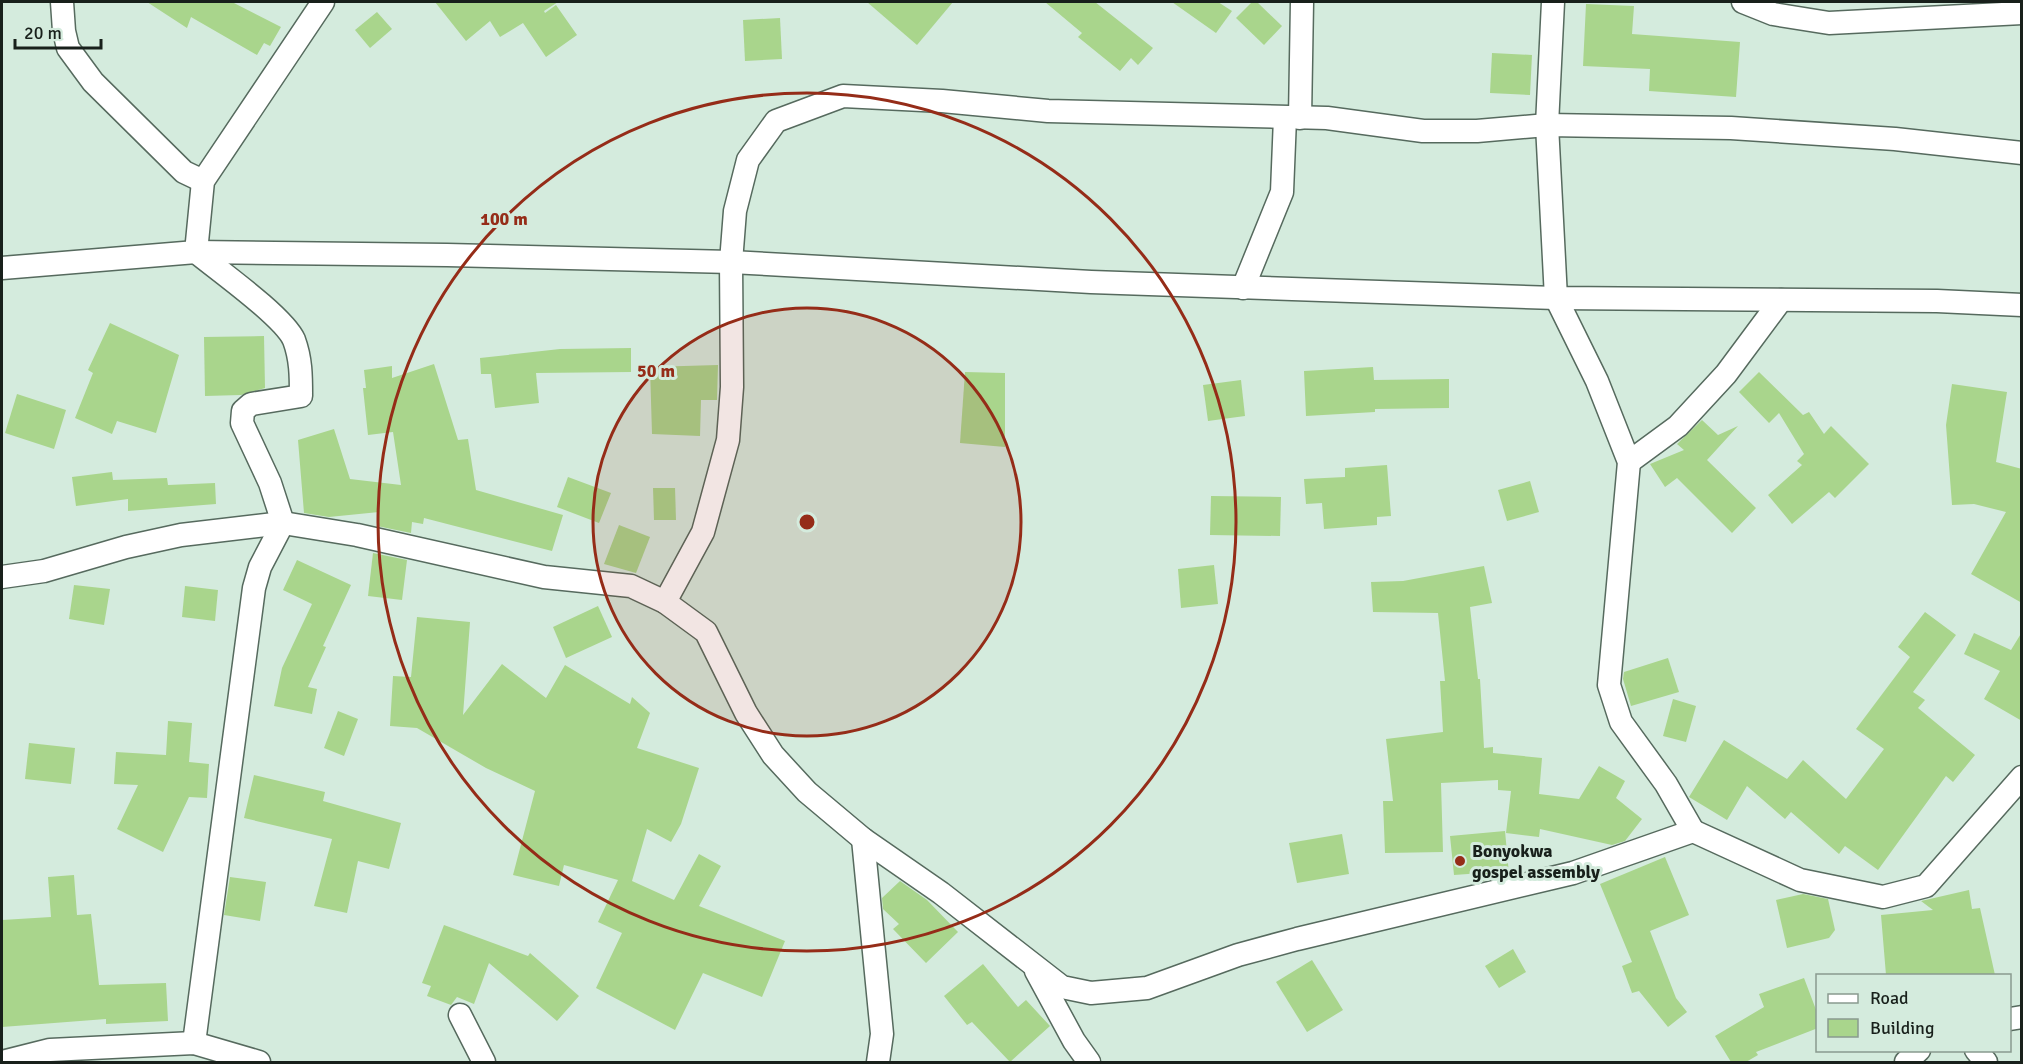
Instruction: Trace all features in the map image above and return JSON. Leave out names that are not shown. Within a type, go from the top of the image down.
[{"type":"street","points":[[62,2],[68,48],[93,82],[184,172],[203,181]]},
{"type":"street","points":[[196,252],[203,181],[323,2]]},
{"type":"street","points":[[1244,288],[1282,192],[1293,118],[1302,2]]},
{"type":"street","points":[[1553,2],[1547,125],[1556,298],[1597,381],[1629,462],[1609,685],[1621,722],[1666,784],[1694,831],[1800,880],[1883,897],[1926,886],[2022,777]]},
{"type":"street","points":[[1743,2],[1773,14],[1829,23],[2022,13]]},
{"type":"street","points":[[665,602],[703,532],[728,440],[732,387],[731,262],[735,211],[748,160],[776,121],[843,96],[942,101],[1048,111],[1327,118],[1423,131],[1477,131],[1547,125],[1731,128],[1894,138],[2022,153]]},
{"type":"street","points":[[194,1043],[254,588],[264,559],[283,523],[270,483],[242,423],[243,411],[251,404],[301,396],[301,362],[293,337],[273,316],[196,252]]},
{"type":"street","points":[[2,268],[196,252],[731,262],[1244,288],[1556,298],[1937,301],[2022,305]]},
{"type":"street","points":[[1629,462],[1678,426],[1726,374],[1781,300]]},
{"type":"street","points":[[2,577],[44,571],[126,547],[181,535],[283,523],[357,535],[544,578],[631,586],[665,602],[706,632],[746,712],[773,755],[807,792],[863,839],[940,893],[1062,987],[1090,993],[1147,988],[1258,950],[1573,873],[1694,831]]},
{"type":"street","points":[[863,839],[882,1034],[879,1062]]},
{"type":"street","points":[[1034,966],[1074,1041],[1089,1062]]},
{"type":"street","points":[[460,1015],[484,1062]]},
{"type":"street","points":[[2,1062],[50,1050],[194,1043],[259,1062]]},
{"type":"building","points":[[147,2],[232,2],[281,27],[270,46],[264,43],[257,55],[191,17],[187,28]]},
{"type":"building","points":[[435,2],[558,2],[544,11],[545,13],[556,5],[577,35],[546,57],[523,23],[500,37],[490,21],[466,41]]},
{"type":"building","points":[[867,2],[953,2],[917,45]]},
{"type":"building","points":[[1045,2],[1095,2],[1153,48],[1138,65],[1131,58],[1120,71],[1078,37],[1082,33]]},
{"type":"building","points":[[1172,2],[1218,2],[1232,11],[1216,33]]},
{"type":"building","points":[[1252,2],[1257,2],[1282,26],[1264,45],[1236,18]]},
{"type":"building","points":[[1586,4],[1634,6],[1632,34],[1740,42],[1736,97],[1649,91],[1650,69],[1583,66]]},
{"type":"building","points":[[377,12],[392,29],[370,48],[355,30]]},
{"type":"building","points":[[780,18],[782,59],[745,61],[743,20]]},
{"type":"building","points":[[1492,53],[1532,55],[1530,95],[1490,93]]},
{"type":"building","points":[[110,323],[179,355],[156,433],[117,421],[112,434],[75,418],[93,373],[88,370]]},
{"type":"building","points":[[264,336],[265,388],[241,395],[205,396],[204,337]]},
{"type":"building","points":[[631,348],[631,372],[536,373],[539,403],[495,408],[491,374],[481,374],[480,358],[560,349]]},
{"type":"building","points":[[434,364],[458,440],[468,439],[476,490],[563,515],[552,551],[424,518],[423,524],[412,522],[411,533],[377,526],[379,512],[329,517],[304,513],[298,440],[334,429],[350,479],[401,485],[393,432],[368,435],[363,388],[366,388],[364,370],[392,366],[392,378]]},
{"type":"building","points":[[718,365],[717,400],[701,400],[700,436],[652,434],[650,367]]},
{"type":"building","points":[[1373,367],[1374,380],[1449,379],[1449,408],[1375,409],[1375,412],[1306,416],[1304,371]]},
{"type":"building","points":[[965,372],[1005,373],[1005,447],[960,443]]},
{"type":"building","points":[[1759,372],[1803,415],[1809,412],[1824,434],[1831,426],[1869,464],[1835,498],[1829,492],[1792,524],[1768,495],[1802,465],[1797,461],[1804,454],[1779,413],[1769,423],[1739,392]]},
{"type":"building","points":[[1241,380],[1245,416],[1208,421],[1203,385]]},
{"type":"building","points":[[1952,384],[2007,392],[1996,462],[2022,469],[2022,603],[1971,574],[2006,512],[1974,504],[1952,505],[1946,425]]},
{"type":"building","points":[[17,394],[66,410],[54,449],[5,433]]},
{"type":"building","points":[[1702,420],[1718,435],[1738,426],[1707,460],[1756,508],[1732,533],[1677,478],[1665,487],[1650,464],[1684,450],[1677,444]]},
{"type":"building","points":[[1387,465],[1391,516],[1377,517],[1377,525],[1324,529],[1322,503],[1306,504],[1304,479],[1345,477],[1345,468]]},
{"type":"building","points":[[112,472],[113,480],[167,478],[168,485],[215,483],[216,504],[128,511],[128,499],[76,506],[72,477]]},
{"type":"building","points":[[568,477],[611,493],[599,523],[557,507]]},
{"type":"building","points":[[1530,481],[1539,512],[1507,521],[1498,490]]},
{"type":"building","points":[[653,488],[675,488],[676,520],[654,520]]},
{"type":"building","points":[[1211,496],[1281,497],[1280,536],[1210,535]]},
{"type":"building","points":[[619,525],[650,537],[636,573],[604,564]]},
{"type":"building","points":[[373,553],[407,560],[402,600],[368,596]]},
{"type":"building","points":[[297,560],[351,585],[323,646],[326,647],[308,687],[317,689],[312,714],[274,706],[282,668],[312,604],[283,590]]},
{"type":"building","points":[[1214,565],[1218,604],[1181,608],[1178,569]]},
{"type":"building","points":[[1484,566],[1492,603],[1470,607],[1478,679],[1480,679],[1484,748],[1493,747],[1493,753],[1542,758],[1539,794],[1579,799],[1599,766],[1625,781],[1616,798],[1642,819],[1625,841],[1612,845],[1540,829],[1539,837],[1506,833],[1511,791],[1498,790],[1498,780],[1441,783],[1443,852],[1385,853],[1383,801],[1393,801],[1386,739],[1443,732],[1440,681],[1445,681],[1438,613],[1373,612],[1371,582],[1403,581]]},
{"type":"building","points":[[74,585],[110,589],[104,625],[69,619]]},
{"type":"building","points":[[185,586],[218,590],[215,621],[182,617]]},
{"type":"building","points":[[598,606],[612,637],[566,658],[553,627]]},
{"type":"building","points":[[1925,612],[1956,635],[1913,692],[1925,700],[1918,708],[1975,755],[1953,782],[1946,776],[1878,870],[1845,846],[1839,854],[1791,812],[1785,819],[1747,786],[1727,820],[1689,797],[1724,740],[1787,779],[1803,760],[1846,799],[1884,749],[1856,729],[1910,657],[1898,647]]},
{"type":"building","points":[[417,617],[470,622],[463,715],[502,664],[546,698],[565,665],[630,704],[632,697],[650,713],[637,748],[699,768],[681,824],[671,842],[647,829],[632,881],[674,900],[699,854],[721,866],[699,906],[785,941],[762,997],[703,973],[675,1030],[596,988],[622,933],[598,922],[618,880],[564,865],[559,886],[513,875],[535,791],[486,768],[417,728],[390,726],[393,676],[411,677]]},
{"type":"building","points":[[2022,632],[2022,721],[1984,699],[2000,671],[1964,654],[1974,633],[2011,650]]},
{"type":"building","points":[[1668,658],[1679,692],[1631,706],[1623,679],[1624,672]]},
{"type":"building","points":[[1673,699],[1696,706],[1686,742],[1663,736]]},
{"type":"building","points":[[338,711],[358,719],[344,756],[324,748]]},
{"type":"building","points":[[168,721],[192,723],[189,762],[209,764],[207,798],[189,797],[163,852],[117,829],[138,785],[114,784],[116,752],[166,755]]},
{"type":"building","points":[[29,743],[75,748],[71,784],[25,779]]},
{"type":"building","points":[[254,775],[325,792],[323,801],[401,823],[389,869],[358,861],[347,913],[314,906],[332,839],[244,818]]},
{"type":"building","points":[[1505,831],[1509,874],[1483,881],[1482,873],[1454,875],[1450,836]]},
{"type":"building","points":[[1342,834],[1349,874],[1297,883],[1289,843]]},
{"type":"building","points":[[1665,857],[1689,915],[1650,931],[1676,998],[1687,1012],[1668,1027],[1639,991],[1632,993],[1622,966],[1632,962],[1600,884]]},
{"type":"building","points":[[74,875],[77,915],[91,914],[99,985],[166,983],[168,1021],[106,1024],[106,1019],[2,1027],[2,920],[51,917],[48,877]]},
{"type":"building","points":[[230,877],[266,882],[260,921],[224,915]]},
{"type":"building","points":[[900,881],[927,900],[958,932],[926,963],[893,929],[899,924],[883,909],[882,898]]},
{"type":"building","points":[[1969,890],[1972,909],[1980,908],[1995,974],[1886,974],[1881,915],[1933,910],[1921,901]]},
{"type":"building","points":[[1803,894],[1828,899],[1835,930],[1829,938],[1787,948],[1776,900]]},
{"type":"building","points":[[444,925],[528,956],[530,953],[579,996],[557,1021],[489,963],[474,1004],[457,997],[451,1005],[427,996],[431,986],[422,983]]},
{"type":"building","points":[[1513,949],[1526,972],[1499,988],[1485,966]]},
{"type":"building","points":[[1312,960],[1343,1010],[1307,1032],[1276,982]]},
{"type":"building","points":[[983,964],[1018,1007],[1026,1000],[1050,1026],[1010,1062],[972,1022],[967,1025],[944,996]]},
{"type":"building","points":[[1804,978],[1816,1010],[1816,1029],[1756,1052],[1758,1055],[1746,1062],[1731,1062],[1715,1036],[1764,1007],[1759,994]]},
{"type":"place","name":"Bonyokwa gospel assembly","points":[[1460,861]]}]
